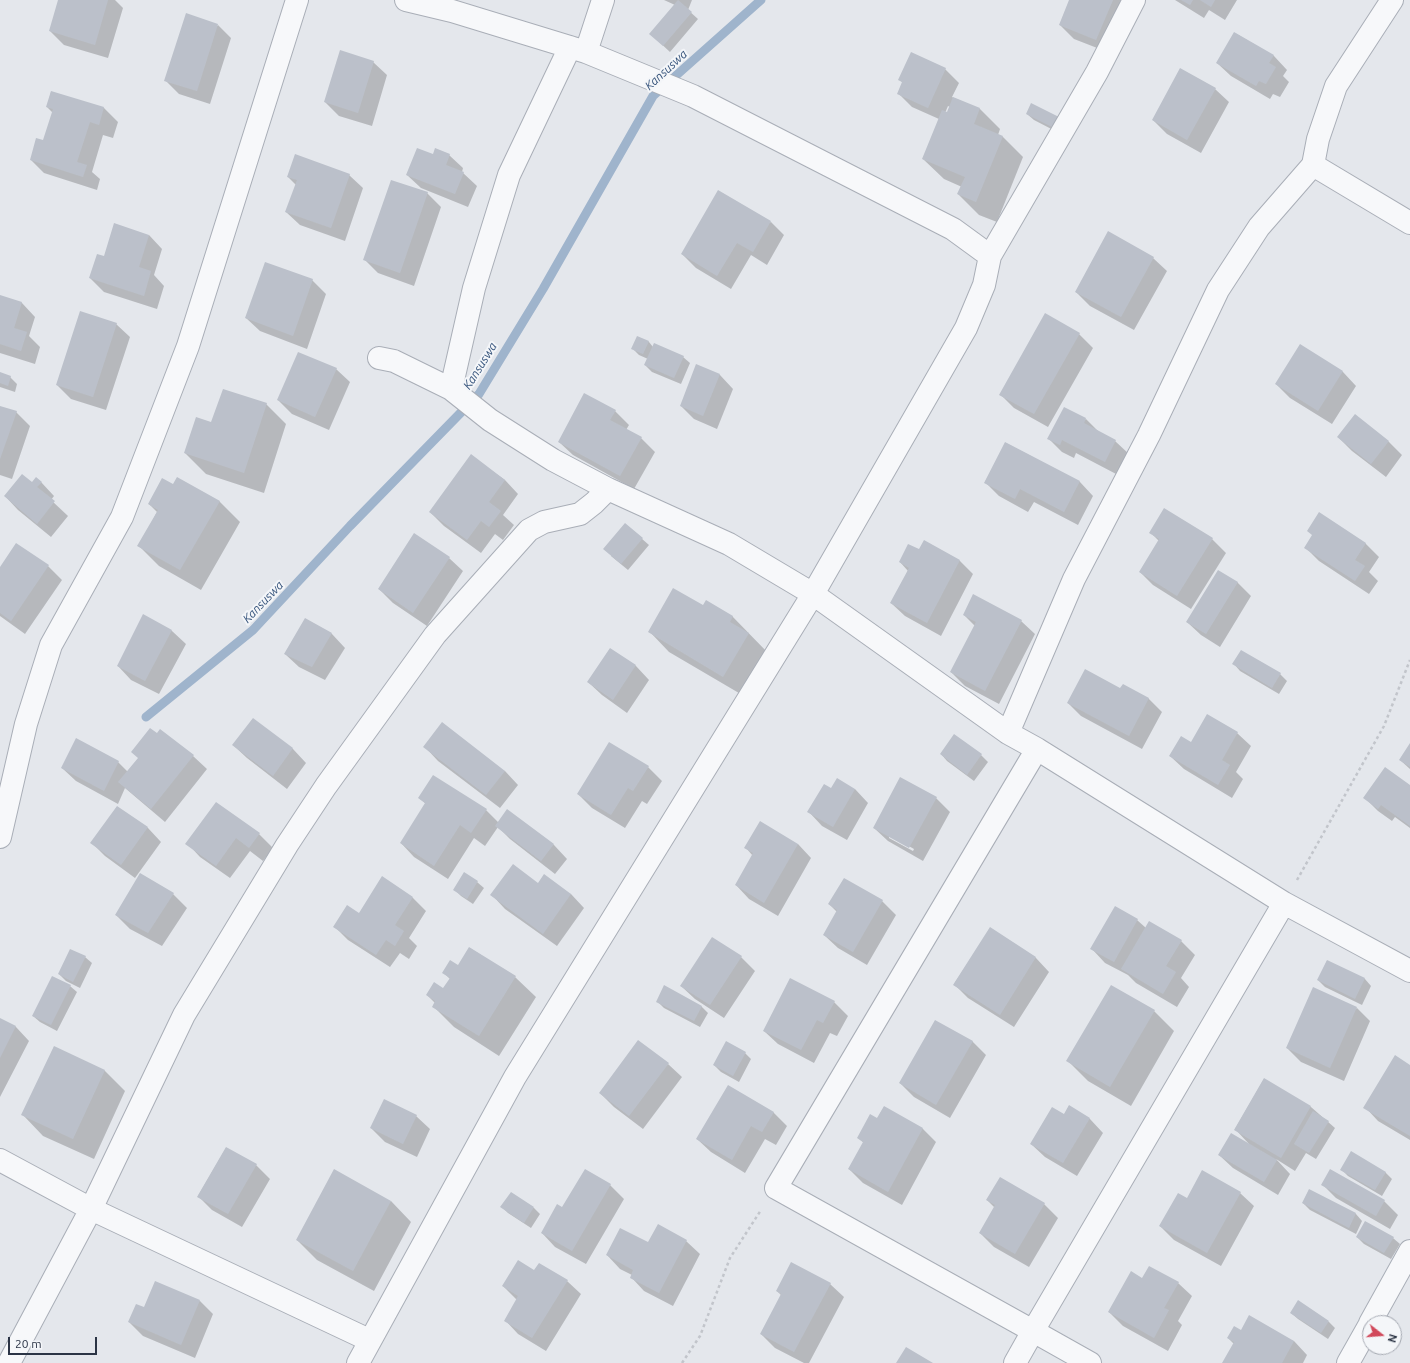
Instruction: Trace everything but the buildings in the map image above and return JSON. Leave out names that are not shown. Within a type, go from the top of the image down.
[{"type":"street","points":[[0,837],[26,724],[51,645],[122,517],[188,346],[297,0]]},
{"type":"street","points":[[406,0],[452,11],[578,50],[693,96],[953,229],[990,256]]},
{"type":"street","points":[[456,392],[474,288],[509,175],[578,50],[603,0]]},
{"type":"street","points":[[358,1363],[369,1340],[515,1077],[813,594],[966,328],[984,285],[990,256],[1097,72],[1134,0]]},
{"type":"street","points":[[1008,734],[1074,579],[1150,435],[1218,290],[1259,227],[1313,165],[1318,139],[1336,86],[1392,0]]},
{"type":"street","points":[[1313,165],[1410,223]]},
{"type":"street","points":[[379,358],[394,361],[456,392],[490,420],[553,460],[608,489],[729,544],[813,594],[1008,734],[1036,749],[1284,903],[1410,970]]},
{"type":"street","points":[[9,1363],[91,1209],[184,1015],[287,845],[326,786],[435,635],[529,530],[544,522],[580,514],[608,489]]},
{"type":"street","points":[[1036,749],[776,1188],[1090,1363]]},
{"type":"street","points":[[1015,1363],[1284,903]]},
{"type":"street","points":[[0,1160],[91,1209],[369,1340]]},
{"type":"street","points":[[1374,1315],[1410,1251]]},
{"type":"street","points":[[1348,1363],[1362,1338]]},
{"type":"path","points":[[1284,903],[1384,726],[1410,660]]},
{"type":"path","points":[[682,1363],[700,1336],[730,1258],[776,1188]]},
{"type":"waterway","name":"Kansuswa","points":[[146,717],[253,630],[350,526],[479,394],[543,289],[653,96],[761,0]]}]
